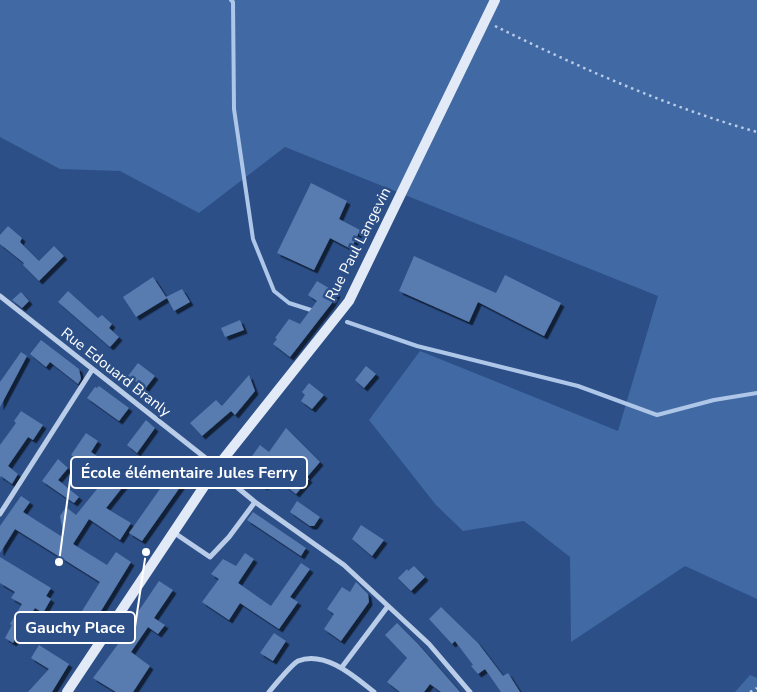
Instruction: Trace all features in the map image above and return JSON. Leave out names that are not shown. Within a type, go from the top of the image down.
[{"type":"main road","name":"Rue Paul Langevin","points":[[67,692],[217,467],[349,301],[494,0]]},
{"type":"street","name":"Rue Edouard Branly","points":[[0,296],[217,467],[221,474],[255,502],[344,565],[429,644],[470,692]]},
{"type":"street","points":[[0,514],[92,370]]},
{"type":"street","points":[[172,532],[210,557],[229,537],[255,502]]},
{"type":"street","points":[[342,667],[388,606]]},
{"type":"street","points":[[269,692],[298,661],[316,659],[342,667],[374,692]]},
{"type":"path","points":[[487,16],[525,42],[672,104],[757,132]]},
{"type":"path","points":[[750,692],[757,688]]},
{"type":"shaded area","points":[[0,0],[757,0],[757,599],[685,566],[571,642],[570,557],[524,521],[463,531],[436,505],[369,420],[420,351],[618,431],[658,296],[285,147],[199,213],[120,171],[60,169],[0,137]]},
{"type":"shaded area","points":[[750,675],[757,678],[757,692],[735,692]]},
{"type":"building","points":[[311,183],[347,201],[339,219],[360,230],[351,249],[330,238],[314,270],[277,253]]},
{"type":"building","points":[[8,226],[22,238],[20,242],[39,261],[54,246],[64,256],[39,281],[23,265],[24,263],[0,244],[0,235]]},
{"type":"building","points":[[414,256],[496,293],[505,275],[561,303],[544,336],[478,302],[469,322],[399,291]]},
{"type":"building","points":[[153,277],[166,297],[182,289],[190,302],[174,311],[167,298],[136,317],[123,297]]},
{"type":"building","points":[[317,281],[337,293],[332,303],[290,357],[273,344],[277,339],[275,338],[289,319],[300,324],[317,301],[308,295]]},
{"type":"building","points":[[68,291],[98,318],[102,315],[112,324],[109,328],[119,337],[110,347],[58,302]]},
{"type":"building","points":[[21,292],[29,301],[22,308],[12,300]]},
{"type":"building","points":[[240,320],[244,330],[225,337],[221,328]]},
{"type":"building","points":[[41,340],[79,369],[81,379],[78,384],[50,362],[46,367],[30,354]]},
{"type":"building","points":[[21,352],[27,356],[0,407],[0,382]]},
{"type":"building","points":[[138,363],[155,376],[145,389],[128,376]]},
{"type":"building","points":[[366,366],[376,374],[364,388],[355,380]]},
{"type":"building","points":[[249,375],[255,391],[235,415],[231,411],[202,436],[190,423],[216,400],[222,406]]},
{"type":"building","points":[[309,383],[324,395],[312,409],[301,401],[305,395],[302,392]]},
{"type":"building","points":[[99,386],[129,408],[119,421],[87,398],[95,387]]},
{"type":"building","points":[[21,411],[43,425],[33,440],[28,437],[8,466],[18,474],[12,484],[1,476],[0,478],[0,445],[16,423],[14,421]]},
{"type":"building","points":[[146,420],[155,428],[137,453],[127,445]]},
{"type":"building","points":[[286,428],[320,462],[296,494],[273,476],[264,487],[242,470],[260,445],[269,452]]},
{"type":"building","points":[[86,433],[98,441],[91,452],[97,456],[89,467],[71,455]]},
{"type":"building","points":[[144,458],[183,483],[142,541],[129,533],[162,486],[136,469]]},
{"type":"building","points":[[58,459],[68,468],[58,480],[79,497],[74,503],[42,481]]},
{"type":"building","points":[[103,468],[125,484],[106,508],[131,523],[120,540],[89,519],[73,544],[107,565],[116,552],[131,562],[93,624],[79,616],[100,582],[15,529],[0,553],[0,526],[21,496],[30,502],[23,512],[64,538],[60,516],[66,507],[76,515],[97,489],[89,483]]},
{"type":"building","points":[[297,501],[320,517],[314,526],[310,526],[290,512]]},
{"type":"building","points":[[253,512],[306,548],[301,556],[247,520]]},
{"type":"building","points":[[361,525],[384,540],[372,556],[352,539]]},
{"type":"building","points":[[245,553],[254,559],[238,583],[271,606],[301,563],[310,569],[290,597],[298,602],[279,629],[240,603],[229,620],[202,602],[219,579],[211,574],[223,559],[236,566]]},
{"type":"building","points":[[0,557],[51,588],[46,596],[51,599],[43,613],[35,608],[13,643],[5,638],[12,625],[10,624],[22,604],[11,598],[15,592],[0,583]]},
{"type":"building","points":[[414,566],[425,577],[411,591],[398,578],[407,569],[408,571]]},
{"type":"building","points":[[159,581],[173,590],[154,618],[165,625],[158,634],[148,627],[131,652],[150,666],[133,692],[116,692],[93,678],[127,632],[125,631]]},
{"type":"building","points":[[356,582],[368,594],[369,602],[341,641],[324,629],[334,614],[327,609],[342,587],[350,592]]},
{"type":"building","points":[[441,607],[478,643],[503,676],[508,673],[520,692],[501,692],[485,669],[478,674],[455,641],[452,644],[429,619]]},
{"type":"building","points":[[397,623],[460,692],[441,692],[430,684],[424,692],[400,692],[387,682],[407,658],[385,635]]},
{"type":"building","points":[[274,633],[286,641],[273,661],[260,653]]},
{"type":"building","points":[[39,645],[69,664],[52,692],[28,692],[49,669],[31,658]]},
{"type":"waterway","points":[[231,0],[233,2],[234,109],[253,239],[274,291],[289,303],[314,311]]},
{"type":"waterway","points":[[347,322],[417,346],[578,386],[657,415],[714,400],[757,393]]},
{"type":"place","name":"Gauchy Place","points":[[146,552]]},
{"type":"place","name":"École élémentaire Jules Ferry","points":[[59,562]]}]
